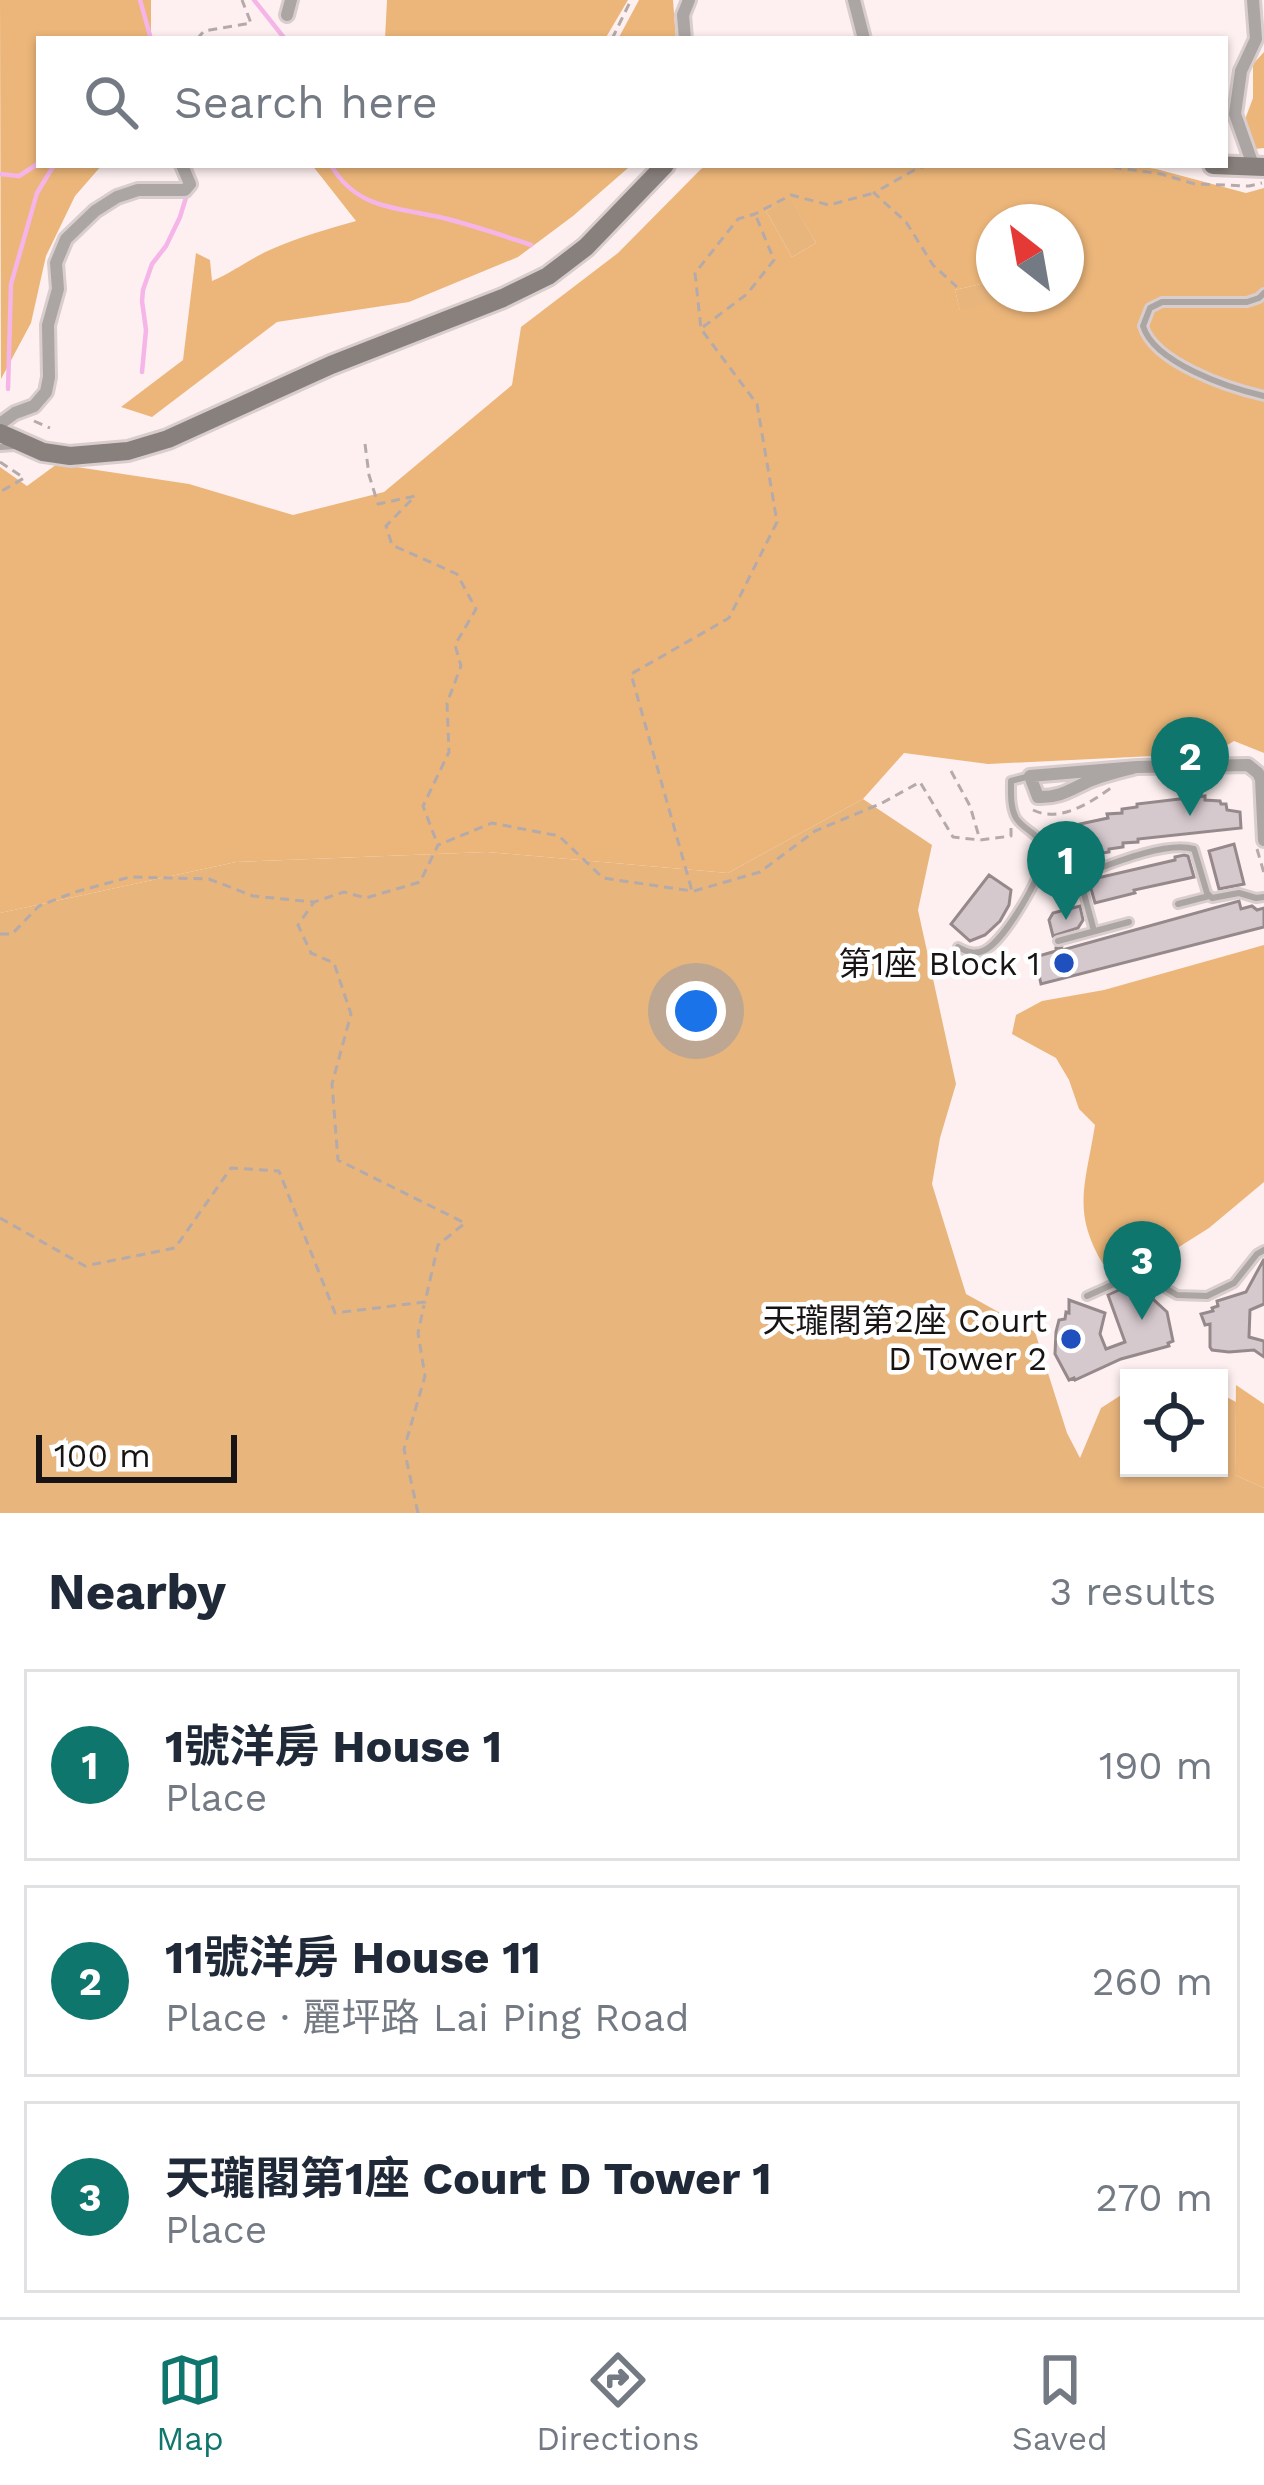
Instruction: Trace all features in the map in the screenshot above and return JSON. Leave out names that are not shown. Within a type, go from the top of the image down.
[{"type":"main road","points":[[0,429],[24,446],[70,456],[154,444],[548,276],[577,255],[662,168]]},
{"type":"main road","points":[[1228,168],[1260,173]]},
{"type":"street","points":[[685,36],[683,15],[689,0]]},
{"type":"street","points":[[854,0],[863,36]]},
{"type":"street","points":[[1253,0],[1256,38],[1241,71],[1235,114],[1260,173]]},
{"type":"street","points":[[0,429],[15,413],[41,400],[48,387],[48,325],[57,296],[56,263],[66,239],[117,197],[138,190],[184,190],[190,184],[183,168]]},
{"type":"street","points":[[1137,766],[1050,798],[1039,797],[1030,776],[1137,766],[1248,765],[1261,779],[1259,838]]},
{"type":"lane","points":[[1264,293],[1246,302],[1162,302],[1150,308],[1143,326],[1147,339],[1178,363],[1264,396]]},
{"type":"lane","points":[[0,448],[24,446]]},
{"type":"lane","points":[[958,947],[971,953],[983,951],[998,940],[1040,870],[1043,846],[1015,816],[1011,802],[1011,781],[1030,776]]},
{"type":"lane","points":[[1094,931],[1083,877],[1121,861],[1192,847],[1210,896]]},
{"type":"lane","points":[[1178,904],[1239,893],[1264,897]]},
{"type":"lane","points":[[1058,940],[1129,922]]},
{"type":"lane","points":[[1087,1296],[1136,1274],[1177,1295],[1207,1296],[1234,1283],[1264,1250]]},
{"type":"path","points":[[200,36],[204,31],[251,23],[242,0]]},
{"type":"path","points":[[613,36],[631,0]]},
{"type":"path","points":[[692,891],[631,674],[729,618],[777,522],[757,404],[701,329],[695,273],[739,219],[791,195],[830,205],[874,193],[921,168]]},
{"type":"path","points":[[1119,168],[1195,184],[1250,186],[1260,173]]},
{"type":"path","points":[[874,193],[906,222],[933,266],[957,287]]},
{"type":"path","points":[[701,329],[748,294],[774,260],[755,214]]},
{"type":"path","points":[[365,444],[378,504],[415,496],[386,526],[392,545],[457,574],[476,609],[455,645],[461,666],[447,703],[449,752],[423,806],[438,844]]},
{"type":"path","points":[[0,462],[24,478],[0,492]]},
{"type":"path","points":[[950,770],[970,806],[980,840]]},
{"type":"path","points":[[0,934],[12,934],[39,906],[130,877],[209,879],[253,896],[314,902],[344,892],[366,898],[420,882],[438,844],[492,823],[560,836],[603,878],[692,891],[760,872],[815,831],[920,782],[952,837],[1011,836]]},
{"type":"path","points":[[1028,806],[1047,816],[1061,813],[1086,804],[1118,783]]},
{"type":"path","points":[[1259,838],[1264,873]]},
{"type":"path","points":[[314,902],[298,925],[310,953],[334,963],[351,1014],[332,1084],[338,1160],[465,1223],[438,1245],[418,1333],[425,1376],[404,1448],[418,1513]]},
{"type":"path","points":[[0,1218],[85,1266],[175,1248],[231,1168],[279,1171],[335,1313],[425,1302]]},
{"type":"shaded area","points":[[0,0],[151,0],[151,36],[36,36],[36,168],[99,168],[75,196],[46,256],[31,323],[1,379]]},
{"type":"shaded area","points":[[387,0],[628,0],[607,36],[385,36]]},
{"type":"shaded area","points":[[639,0],[673,0],[676,36],[620,36]]},
{"type":"shaded area","points":[[1264,52],[1264,148],[1255,149],[1244,122],[1253,98],[1253,64]]},
{"type":"shaded area","points":[[314,168],[628,168],[518,257],[409,302],[277,322],[152,417],[121,407],[183,360],[196,253],[210,260],[212,281],[282,245],[356,221]]},
{"type":"shaded area","points":[[703,168],[1149,168],[1246,193],[1264,188],[1264,753],[1234,741],[1214,753],[988,764],[904,753],[863,799],[728,873],[487,852],[236,862],[0,913],[0,467],[27,486],[57,464],[189,484],[293,515],[384,492],[512,385],[521,327],[618,253]],"holes":[[[790,198],[816,243],[792,257],[766,211]]]},
{"type":"shaded area","points":[[790,197],[816,243],[792,257],[766,211]]},
{"type":"shaded area","points":[[976,285],[976,307],[960,311],[955,290]]},
{"type":"shaded area","points":[[863,799],[932,845],[918,910],[956,1084],[932,1184],[966,1294],[1035,1332],[1067,1433],[1080,1458],[1101,1408],[1120,1396],[1120,1477],[1228,1477],[1228,1398],[1236,1402],[1235,1475],[1264,1488],[1264,1513],[0,1513],[0,913],[236,862],[487,852],[728,873]]},
{"type":"shaded area","points":[[1264,945],[1264,1182],[1209,1228],[1171,1252],[1103,1264],[1084,1212],[1095,1125],[1079,1109],[1056,1058],[1012,1034],[1016,1015],[1042,1001],[1104,990]]},
{"type":"shaded area","points":[[1236,1385],[1264,1404],[1264,1488],[1235,1475]]},
{"type":"building","points":[[1205,796],[1205,800],[1220,801],[1227,810],[1240,812],[1241,828],[1138,839],[1071,863],[1068,833],[1080,824],[1108,818],[1107,814],[1122,813],[1137,804]]},
{"type":"building","points":[[1234,844],[1244,884],[1219,889],[1209,851]]},
{"type":"building","points":[[1184,855],[1194,877],[1095,903],[1093,879]]},
{"type":"building","points":[[989,875],[1011,890],[1009,905],[985,935],[970,941],[951,924]]},
{"type":"building","points":[[1239,901],[1241,909],[1264,908],[1264,927],[1041,984],[1035,957],[1056,948],[1059,951]]},
{"type":"building","points":[[1080,906],[1083,920],[1078,928],[1053,936],[1049,920],[1053,913]]},
{"type":"building","points":[[1264,1259],[1264,1304],[1250,1310],[1249,1337],[1264,1341],[1264,1357],[1254,1350],[1212,1350],[1210,1324],[1205,1325],[1201,1314],[1213,1311],[1217,1301],[1246,1292]]},
{"type":"building","points":[[1130,1285],[1138,1292],[1143,1290],[1167,1312],[1173,1341],[1069,1380],[1055,1354],[1059,1320],[1069,1313],[1069,1300],[1105,1313],[1100,1334],[1106,1349],[1125,1342],[1108,1295]]},
{"type":"waterway","points":[[140,0],[150,36]]},
{"type":"waterway","points":[[254,0],[283,36]]},
{"type":"waterway","points":[[0,174],[19,176],[36,165]]},
{"type":"waterway","points":[[8,389],[11,284],[37,193],[52,168]]},
{"type":"waterway","points":[[333,168],[352,190],[378,204],[531,245]]},
{"type":"waterway","points":[[142,372],[143,290],[188,191]]},
{"type":"place","name":"11號洋房 House 11","points":[[1190,816]]},
{"type":"place","name":"1號洋房 House 1","points":[[1066,920]]},
{"type":"place","name":"第1座 Block 1","points":[[1064,963]]},
{"type":"place","name":"天瓏閣第1座 Court D Tower 1","points":[[1142,1320]]},
{"type":"place","name":"天瓏閣第2座 Court D Tower 2","points":[[1071,1339]]}]
